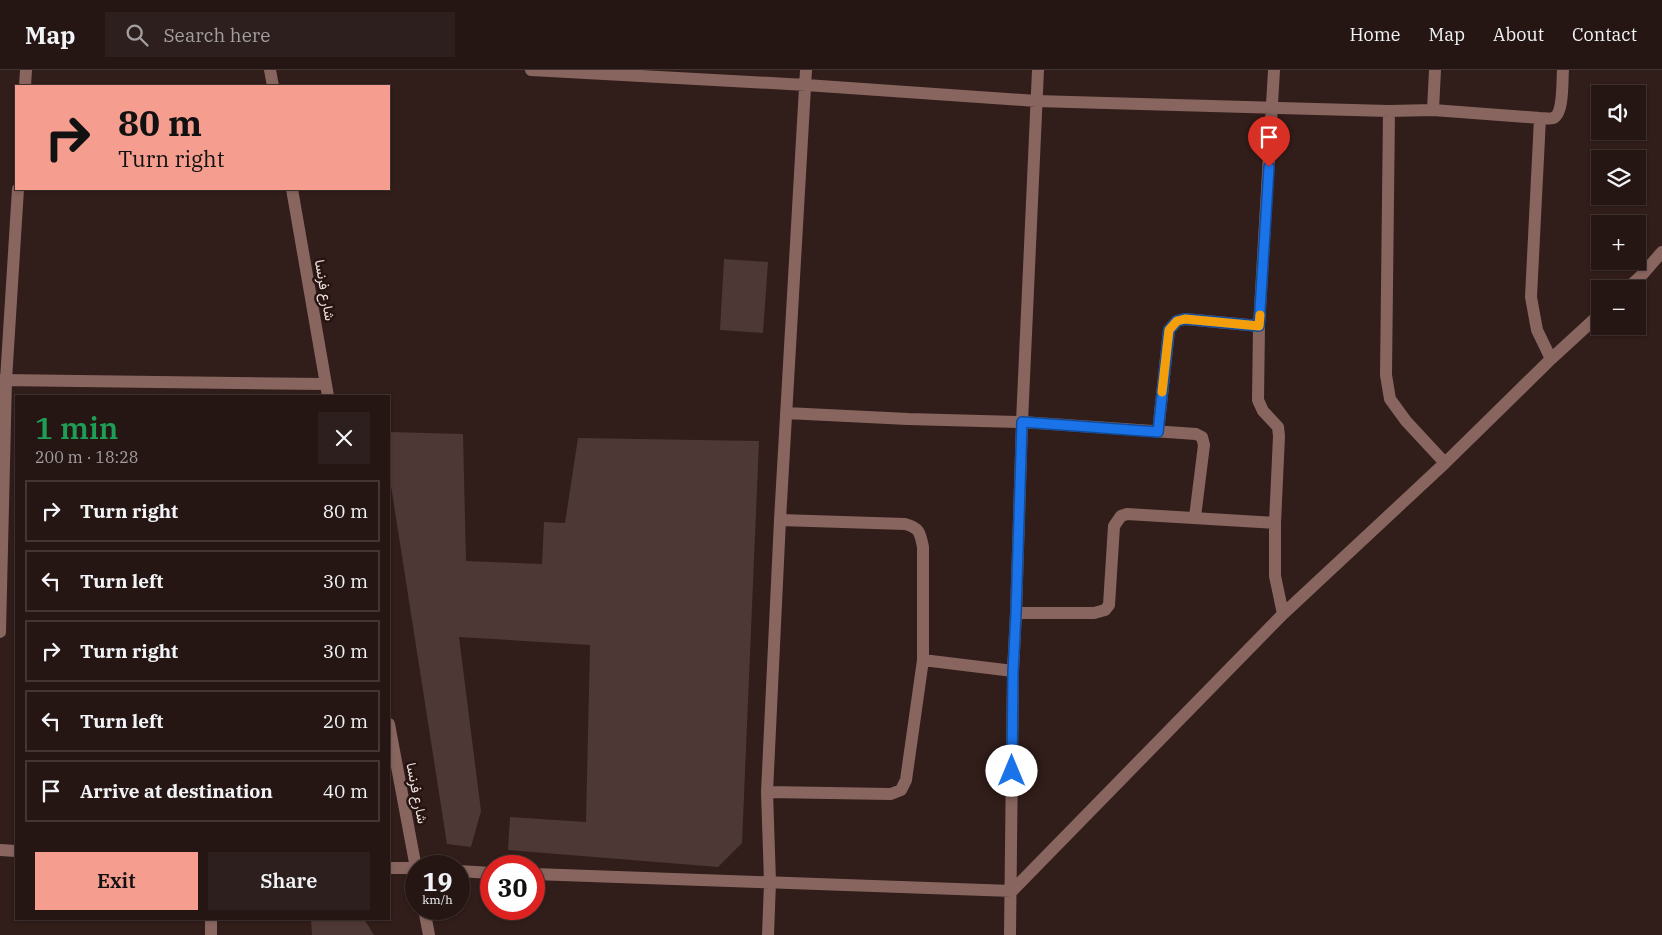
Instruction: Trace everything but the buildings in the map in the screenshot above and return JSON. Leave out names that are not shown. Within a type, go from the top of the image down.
[{"type":"street","points":[[25,85],[26,70]]},
{"type":"street","points":[[270,70],[273,85]]},
{"type":"street","points":[[531,70],[806,85],[1036,101],[1389,111],[1433,110],[1540,118],[1553,118],[1558,114],[1562,100],[1563,70]]},
{"type":"street","points":[[768,935],[770,882],[767,792],[780,520],[806,70]]},
{"type":"street","points":[[1010,935],[1013,672],[1038,70]]},
{"type":"street","points":[[1274,70],[1259,326],[1258,400],[1262,411],[1278,428],[1280,436],[1275,523],[1275,576],[1283,614]]},
{"type":"street","points":[[1433,110],[1435,70]]},
{"type":"street","points":[[1389,111],[1386,375],[1390,399],[1406,421],[1445,463]]},
{"type":"street","points":[[1540,118],[1531,297],[1537,330],[1551,359]]},
{"type":"street","points":[[0,632],[3,380],[18,190]]},
{"type":"street","name":"شارع فرنسا","points":[[292,190],[326,390]]},
{"type":"street","points":[[1637,280],[1662,252]]},
{"type":"street","points":[[1158,432],[1169,330],[1177,321],[1185,319],[1259,326]]},
{"type":"street","points":[[545,874],[1012,891],[1283,614],[1445,463],[1591,322]]},
{"type":"street","points":[[3,380],[326,390]]},
{"type":"street","points":[[786,414],[1022,422],[1196,434],[1202,437],[1204,445],[1195,517]]},
{"type":"street","points":[[1016,613],[1094,613],[1105,610],[1109,605],[1114,526],[1121,516],[1126,514],[1275,523]]},
{"type":"street","points":[[767,792],[892,794],[901,790],[906,780],[923,660],[923,547],[920,533],[914,527],[905,524],[780,520]]},
{"type":"street","points":[[923,660],[1013,672]]},
{"type":"street","name":"شارع فرنسا","points":[[390,729],[414,855]]},
{"type":"street","points":[[0,850],[15,850]]},
{"type":"street","points":[[390,868],[405,868]]},
{"type":"street","points":[[211,920],[211,935]]},
{"type":"street","points":[[426,920],[428,935]]},
{"type":"slow traffic","points":[[1162,392],[1169,330],[1177,321],[1185,319],[1259,326],[1260,315]]},
{"type":"route","points":[[1012,771],[1013,672],[1022,422],[1158,432],[1169,330],[1177,321],[1185,319],[1259,326],[1269,167]]}]
